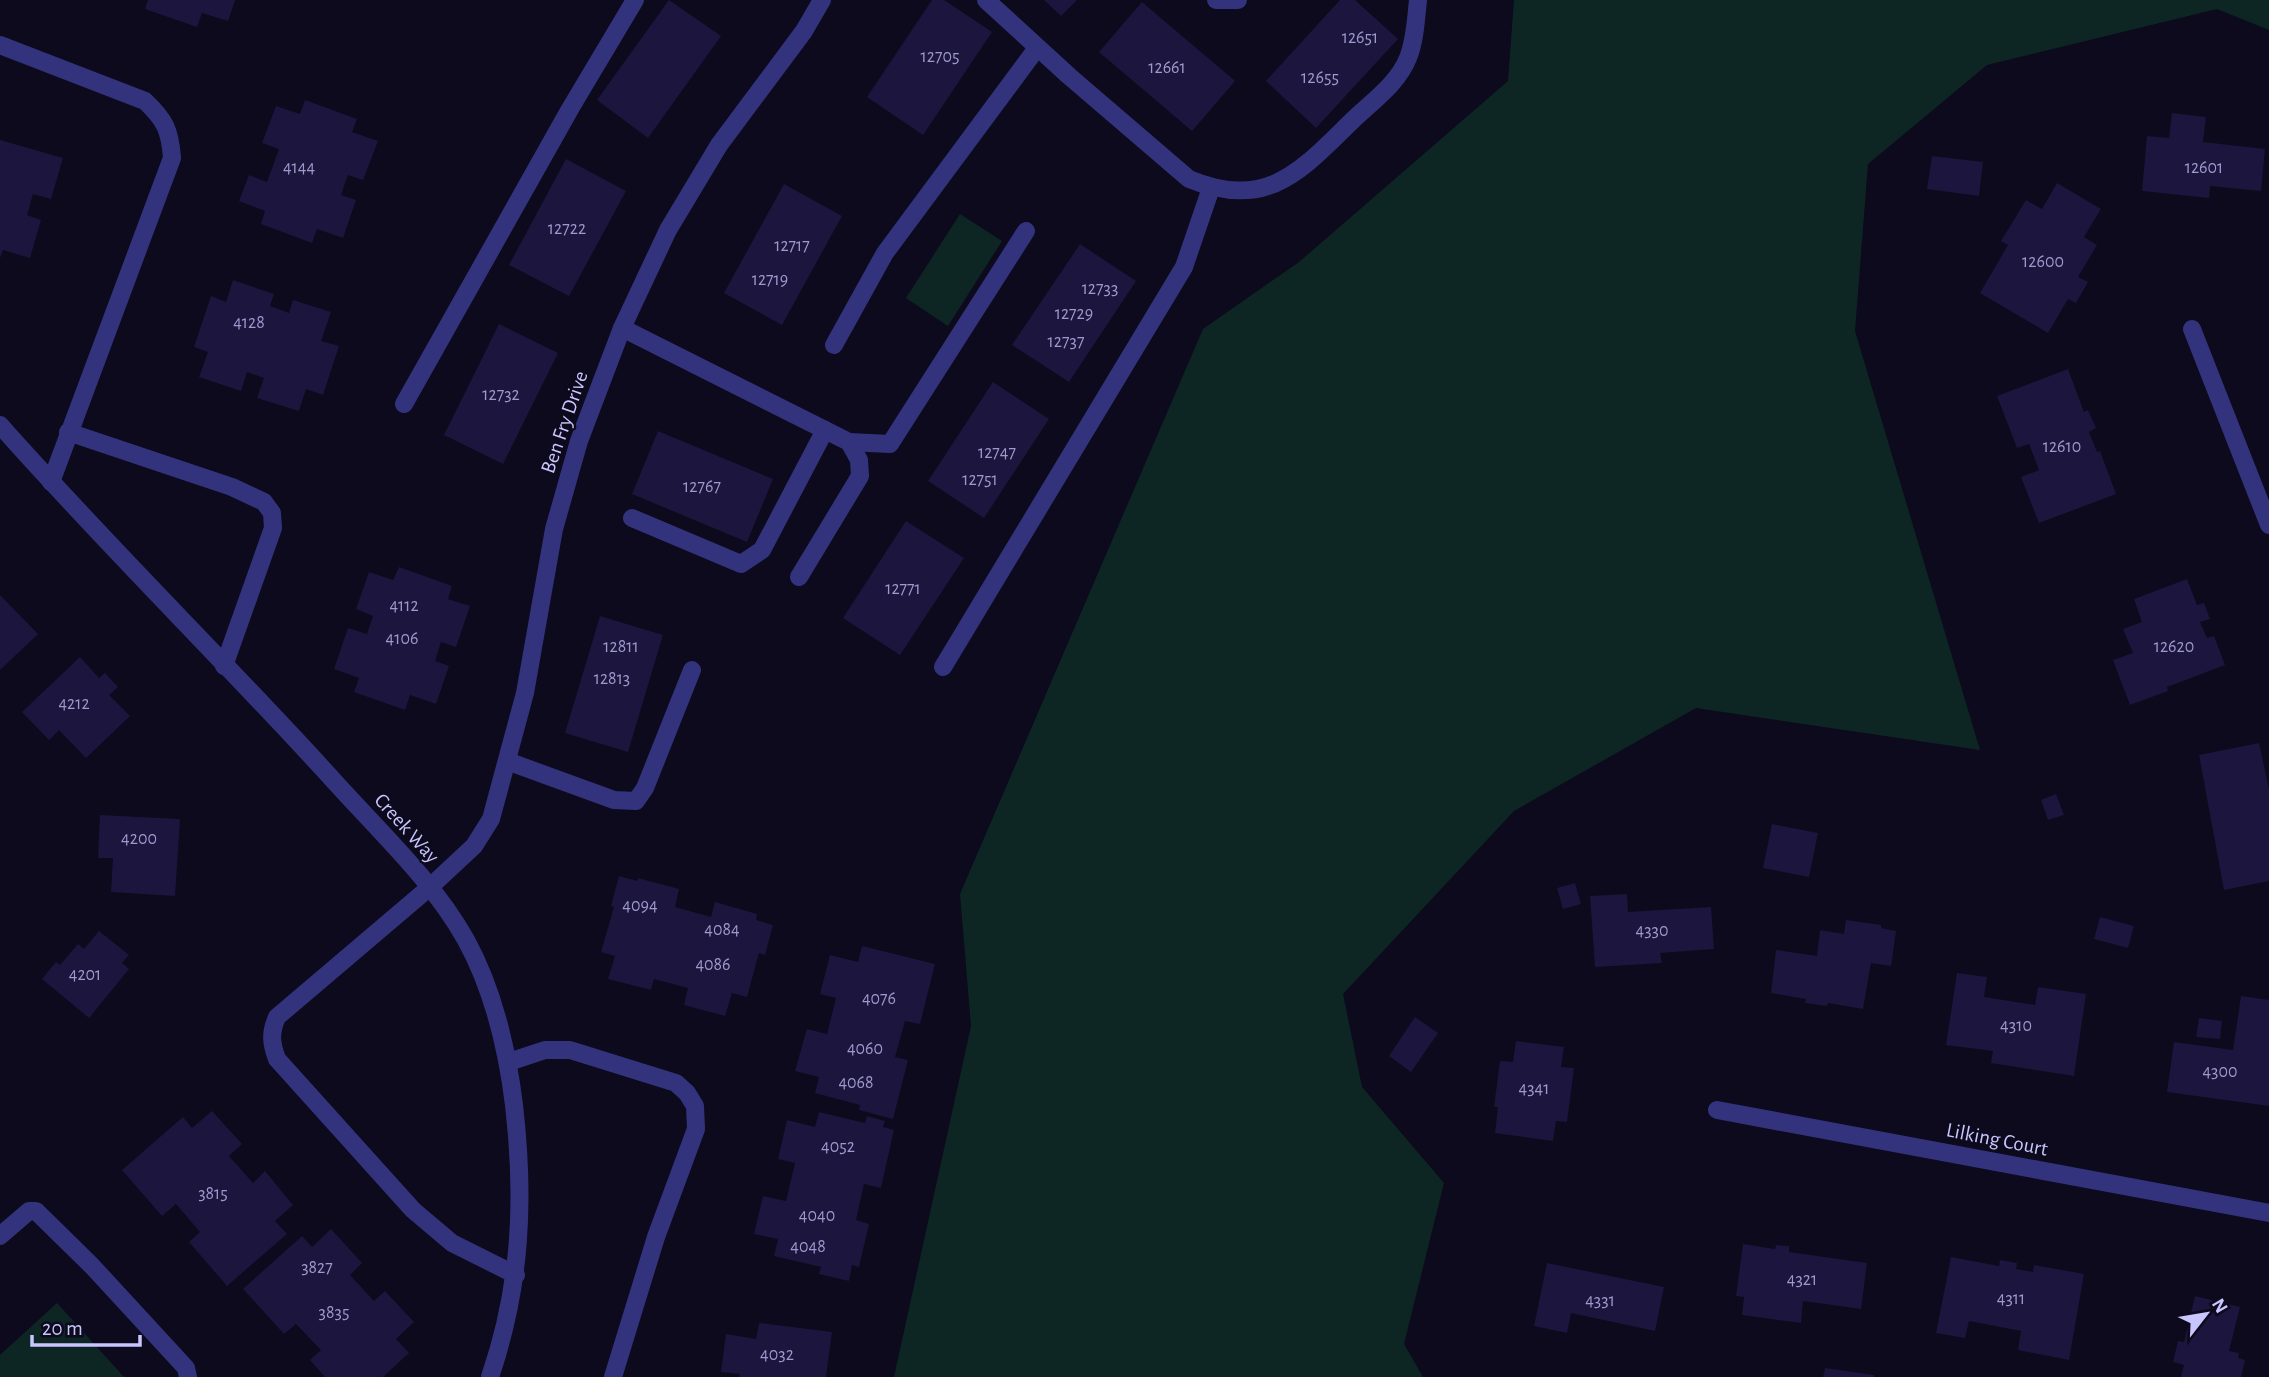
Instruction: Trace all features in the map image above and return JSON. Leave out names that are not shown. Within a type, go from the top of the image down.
[{"type":"street","points":[[404,404],[570,109],[635,0]]},
{"type":"street","name":"Ben Fry Drive","points":[[516,1275],[452,1243],[413,1210],[277,1059],[271,1043],[271,1030],[277,1017],[430,887],[474,846],[491,819],[525,693],[554,529],[579,441],[622,328],[668,230],[719,145],[804,31],[821,0]]},
{"type":"street","points":[[986,0],[1037,48],[1189,179],[1211,188],[1246,191],[1275,184],[1300,170],[1395,81],[1408,58],[1418,0]]},
{"type":"street","points":[[1216,0],[1238,0]]},
{"type":"street","points":[[0,46],[145,101],[161,116],[170,136],[172,158],[51,482]]},
{"type":"street","points":[[834,345],[885,254],[1037,48]]},
{"type":"street","points":[[943,667],[1184,267],[1211,188]]},
{"type":"street","points":[[622,328],[849,442],[890,444],[1026,231]]},
{"type":"street","points":[[2192,328],[2269,525]]},
{"type":"street","name":"Creek Way","points":[[0,425],[224,666],[299,742],[430,887],[466,940],[490,991],[509,1062],[521,1160],[520,1232],[516,1275],[503,1337],[490,1377]]},
{"type":"street","points":[[632,517],[741,564],[762,550],[825,430]]},
{"type":"street","points":[[68,432],[232,487],[264,502],[272,513],[273,528],[224,666]]},
{"type":"street","points":[[799,577],[860,476],[859,460],[849,442]]},
{"type":"street","points":[[506,761],[614,800],[636,801],[645,788],[692,670]]},
{"type":"street","points":[[509,1062],[545,1051],[570,1050],[676,1083],[687,1093],[695,1106],[696,1129],[656,1237],[613,1377]]},
{"type":"street","name":"Lilking Court","points":[[1717,1110],[2269,1213]]},
{"type":"street","points":[[0,1237],[29,1211],[36,1211],[92,1266],[186,1368],[188,1377]]},
{"type":"green space","points":[[1514,0],[2269,0],[2269,30],[2217,9],[1987,65],[1868,164],[1855,331],[1980,750],[1696,708],[1514,811],[1343,994],[1362,1087],[1444,1183],[1404,1344],[1423,1377],[894,1377],[971,1026],[960,894],[1203,329],[1299,262],[1508,81]]},
{"type":"green space","points":[[960,214],[1002,241],[948,326],[906,298]]},
{"type":"green space","points":[[57,1303],[124,1377],[0,1377],[0,1355]]},
{"type":"building","points":[[148,0],[235,0],[228,21],[202,13],[197,27],[145,9]]},
{"type":"building","points":[[669,0],[721,36],[648,138],[597,100]]},
{"type":"building","points":[[932,0],[944,0],[992,32],[923,135],[867,97]]},
{"type":"building","points":[[1044,0],[1077,0],[1061,16]]},
{"type":"building","points":[[1340,0],[1355,0],[1398,39],[1316,128],[1266,81]]},
{"type":"building","points":[[1142,2],[1235,81],[1192,131],[1099,52]]},
{"type":"building","points":[[305,100],[357,119],[352,132],[378,141],[363,180],[348,175],[341,195],[356,200],[343,238],[317,229],[312,243],[261,224],[265,211],[239,201],[249,175],[267,182],[279,149],[262,143],[276,106],[300,114]]},
{"type":"building","points":[[2172,113],[2206,117],[2203,142],[2265,149],[2261,191],[2210,186],[2209,198],[2142,191],[2147,136],[2169,138]]},
{"type":"building","points":[[0,140],[63,158],[51,199],[33,194],[27,215],[41,220],[30,258],[3,250],[0,258]]},
{"type":"building","points":[[1932,156],[1983,162],[1979,196],[1927,189]]},
{"type":"building","points":[[566,159],[626,191],[569,296],[509,265]]},
{"type":"building","points":[[2057,183],[2101,209],[2084,237],[2097,245],[2078,277],[2088,282],[2076,303],[2068,299],[2048,333],[1980,293],[2008,245],[2001,241],[2026,200],[2042,209]]},
{"type":"building","points":[[784,184],[842,216],[782,325],[724,293]]},
{"type":"building","points":[[1080,244],[1136,281],[1069,382],[1012,345]]},
{"type":"building","points":[[233,280],[274,294],[270,306],[289,313],[293,300],[331,312],[321,341],[339,346],[323,395],[306,389],[299,411],[257,398],[264,378],[247,372],[241,391],[199,377],[208,352],[194,347],[211,296],[226,302]]},
{"type":"building","points":[[499,324],[558,353],[503,464],[444,435]]},
{"type":"building","points":[[2068,369],[2084,412],[2088,410],[2096,428],[2089,432],[2097,452],[2100,451],[2116,494],[2039,523],[2021,477],[2039,470],[2029,444],[2017,448],[1997,396]]},
{"type":"building","points":[[993,382],[1049,419],[984,518],[928,481]]},
{"type":"building","points":[[658,431],[773,479],[747,542],[632,494]]},
{"type":"building","points":[[906,521],[964,558],[900,655],[843,618]]},
{"type":"building","points":[[399,567],[452,586],[448,599],[470,606],[456,647],[441,642],[435,661],[449,666],[436,704],[410,695],[405,710],[354,692],[359,678],[334,669],[348,628],[367,634],[373,616],[356,609],[369,572],[393,580]]},
{"type":"building","points":[[2187,579],[2197,605],[2204,603],[2210,619],[2200,622],[2207,638],[2214,636],[2225,665],[2167,687],[2168,691],[2130,705],[2113,660],[2133,653],[2123,629],[2142,622],[2134,599]]},
{"type":"building","points":[[0,595],[38,634],[0,670]]},
{"type":"building","points":[[600,616],[663,635],[628,752],[565,733]]},
{"type":"building","points":[[80,657],[99,678],[105,673],[118,687],[109,695],[130,716],[86,758],[59,730],[49,740],[22,712]]},
{"type":"building","points":[[2259,743],[2269,789],[2269,881],[2224,890],[2199,755]]},
{"type":"building","points":[[2056,794],[2064,815],[2048,820],[2041,800]]},
{"type":"building","points":[[100,815],[180,819],[175,896],[111,892],[113,858],[98,858]]},
{"type":"building","points":[[1772,824],[1818,833],[1809,877],[1763,868]]},
{"type":"building","points":[[619,876],[679,889],[675,907],[711,917],[715,902],[757,914],[756,920],[773,925],[765,955],[759,953],[747,997],[732,993],[725,1016],[684,1005],[688,988],[654,979],[651,990],[608,979],[615,956],[601,952],[614,907],[611,906]]},
{"type":"building","points":[[1575,883],[1581,904],[1563,909],[1557,888]]},
{"type":"building","points":[[1627,894],[1628,912],[1711,907],[1714,949],[1660,953],[1662,963],[1595,967],[1590,896]]},
{"type":"building","points":[[2100,917],[2134,926],[2128,948],[2094,939]]},
{"type":"building","points":[[1846,920],[1881,925],[1881,928],[1896,931],[1891,966],[1871,963],[1863,1009],[1828,1003],[1827,1006],[1805,1003],[1806,999],[1771,993],[1776,950],[1817,956],[1820,930],[1844,934]]},
{"type":"building","points":[[99,931],[129,955],[122,963],[129,969],[89,1018],[42,979],[56,962],[60,965],[78,944],[84,949]]},
{"type":"building","points":[[862,946],[935,964],[920,1024],[905,1021],[895,1057],[908,1060],[893,1119],[859,1110],[860,1105],[815,1093],[819,1077],[795,1071],[807,1029],[827,1034],[836,998],[820,994],[830,955],[858,962]]},
{"type":"building","points":[[1957,973],[1987,977],[1984,997],[2035,1005],[2038,987],[2086,994],[2074,1076],[1991,1063],[1993,1051],[1946,1045]]},
{"type":"building","points":[[2241,996],[2269,1000],[2269,1106],[2167,1092],[2174,1042],[2233,1050]]},
{"type":"building","points":[[1415,1017],[1438,1033],[1411,1072],[1389,1056]]},
{"type":"building","points":[[2199,1018],[2222,1021],[2220,1039],[2196,1037]]},
{"type":"building","points":[[1516,1041],[1564,1047],[1561,1067],[1574,1068],[1567,1122],[1556,1121],[1553,1141],[1495,1133],[1498,1107],[1494,1107],[1500,1061],[1513,1062]]},
{"type":"building","points":[[212,1111],[242,1144],[229,1156],[253,1183],[265,1171],[293,1205],[275,1221],[287,1234],[227,1286],[189,1242],[200,1232],[176,1204],[162,1216],[122,1170],[183,1117],[192,1128]]},
{"type":"building","points":[[819,1112],[865,1123],[867,1116],[885,1121],[883,1127],[894,1130],[881,1188],[864,1184],[856,1220],[869,1224],[859,1267],[852,1265],[849,1281],[819,1274],[821,1267],[774,1256],[778,1239],[754,1234],[763,1196],[786,1201],[795,1163],[778,1159],[787,1120],[815,1127]]},
{"type":"building","points":[[331,1229],[362,1263],[350,1275],[374,1301],[385,1291],[414,1322],[396,1339],[409,1353],[383,1377],[325,1377],[310,1360],[321,1350],[296,1324],[284,1334],[243,1289],[302,1236],[312,1247]]},
{"type":"building","points":[[1743,1244],[1775,1249],[1776,1245],[1789,1246],[1789,1252],[1867,1263],[1861,1309],[1803,1301],[1801,1323],[1742,1315],[1744,1297],[1736,1296]]},
{"type":"building","points":[[1951,1257],[1999,1266],[2000,1260],[2017,1263],[2016,1269],[2033,1272],[2034,1265],[2084,1274],[2069,1360],[2018,1350],[2021,1331],[1969,1321],[1965,1338],[1936,1333]]},
{"type":"building","points":[[1547,1263],[1664,1287],[1655,1331],[1571,1313],[1567,1333],[1534,1326]]},
{"type":"building","points":[[2195,1296],[2240,1307],[2229,1351],[2239,1353],[2238,1358],[2245,1360],[2241,1377],[2181,1377],[2184,1365],[2173,1362],[2178,1341],[2184,1342]]},
{"type":"building","points":[[759,1323],[832,1332],[826,1377],[739,1377],[740,1374],[721,1372],[726,1334],[756,1339]]},
{"type":"building","points":[[1825,1368],[1874,1375],[1874,1377],[1823,1377]]}]
